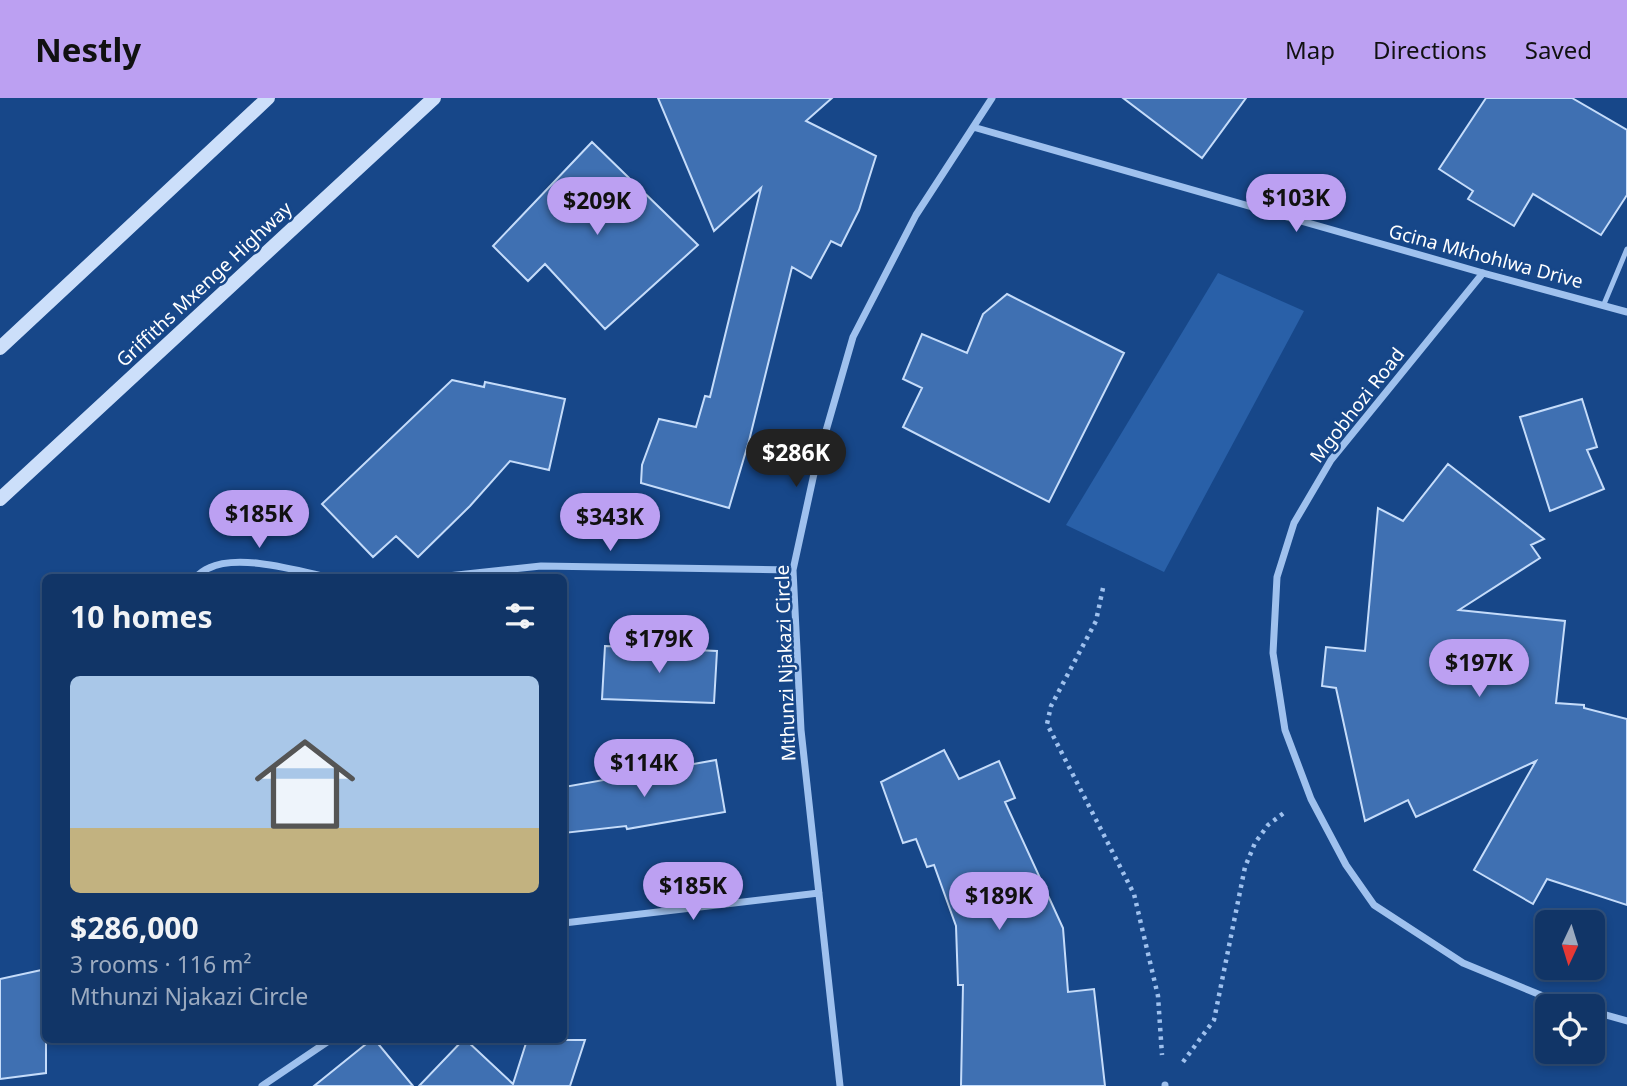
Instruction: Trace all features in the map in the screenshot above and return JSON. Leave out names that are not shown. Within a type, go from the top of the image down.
[{"type":"street","points":[[0,348],[268,98]]},
{"type":"street","name":"Griffiths Mxenge Highway","points":[[0,499],[434,98]]},
{"type":"street","name":"Mthunzi Njakazi Circle","points":[[840,1086],[801,730],[793,570],[815,468],[853,337],[916,215],[992,98]]},
{"type":"street","name":"Gcina Mkhohlwa Drive","points":[[973,127],[1627,312]]},
{"type":"street","name":"Mgobhozi Road","points":[[1483,273],[1331,460],[1294,523],[1277,577],[1273,653],[1285,730],[1311,799],[1346,865],[1374,905],[1463,963],[1538,994]]},
{"type":"street","points":[[201,574],[211,567],[235,562],[311,574]]},
{"type":"street","points":[[466,574],[541,566],[793,570]]},
{"type":"street","points":[[567,923],[818,893]]},
{"type":"street","points":[[1605,1015],[1627,1021]]},
{"type":"street","points":[[262,1086],[326,1043]]},
{"type":"lane","points":[[1604,304],[1627,249]]},
{"type":"path","points":[[1103,588],[1096,621],[1051,706],[1047,724],[1134,894],[1158,996],[1165,1085]]},
{"type":"path","points":[[1165,1085],[1214,1020],[1245,867],[1255,843],[1268,825],[1289,809],[1311,799]]},
{"type":"shaded area","points":[[1218,273],[1304,311],[1164,572],[1066,525]]},
{"type":"building","points":[[658,98],[832,98],[806,121],[876,156],[859,210],[841,246],[831,241],[811,278],[792,267],[749,441],[729,508],[641,483],[642,465],[659,419],[696,427],[705,396],[710,397],[761,188],[714,231]]},
{"type":"building","points":[[1123,98],[1246,98],[1202,158]]},
{"type":"building","points":[[1486,98],[1572,98],[1627,130],[1627,195],[1601,235],[1533,194],[1514,226],[1468,199],[1473,191],[1439,169]]},
{"type":"building","points":[[592,142],[698,245],[605,329],[545,264],[528,281],[493,246]]},
{"type":"building","points":[[1007,294],[1124,353],[1049,502],[903,427],[922,388],[903,379],[922,334],[967,353],[983,314]]},
{"type":"building","points":[[452,380],[484,387],[485,382],[565,399],[549,470],[510,461],[470,506],[418,557],[396,536],[373,557],[322,504]]},
{"type":"building","points":[[1582,399],[1597,447],[1587,450],[1604,489],[1550,511],[1520,417]]},
{"type":"building","points":[[1448,464],[1544,539],[1531,545],[1540,558],[1459,610],[1565,621],[1556,703],[1584,705],[1584,708],[1627,719],[1627,905],[1547,879],[1533,904],[1474,870],[1536,761],[1416,817],[1408,800],[1365,821],[1336,688],[1322,686],[1326,647],[1365,651],[1378,508],[1403,521]]},
{"type":"building","points":[[605,646],[717,651],[714,703],[602,699]]},
{"type":"building","points":[[944,750],[959,779],[999,761],[1015,798],[1005,802],[1063,928],[1068,992],[1094,989],[1105,1086],[961,1086],[963,985],[958,985],[956,926],[934,865],[927,867],[916,839],[903,843],[881,782]]},
{"type":"building","points":[[716,760],[725,812],[627,829],[626,826],[567,833],[567,786]]},
{"type":"building","points":[[42,970],[42,1043],[46,1043],[46,1073],[0,1079],[0,979]]},
{"type":"building","points":[[585,1040],[570,1086],[419,1086],[460,1043],[469,1043],[513,1084],[526,1043]]},
{"type":"building","points":[[367,1043],[377,1043],[413,1086],[314,1086]]}]
